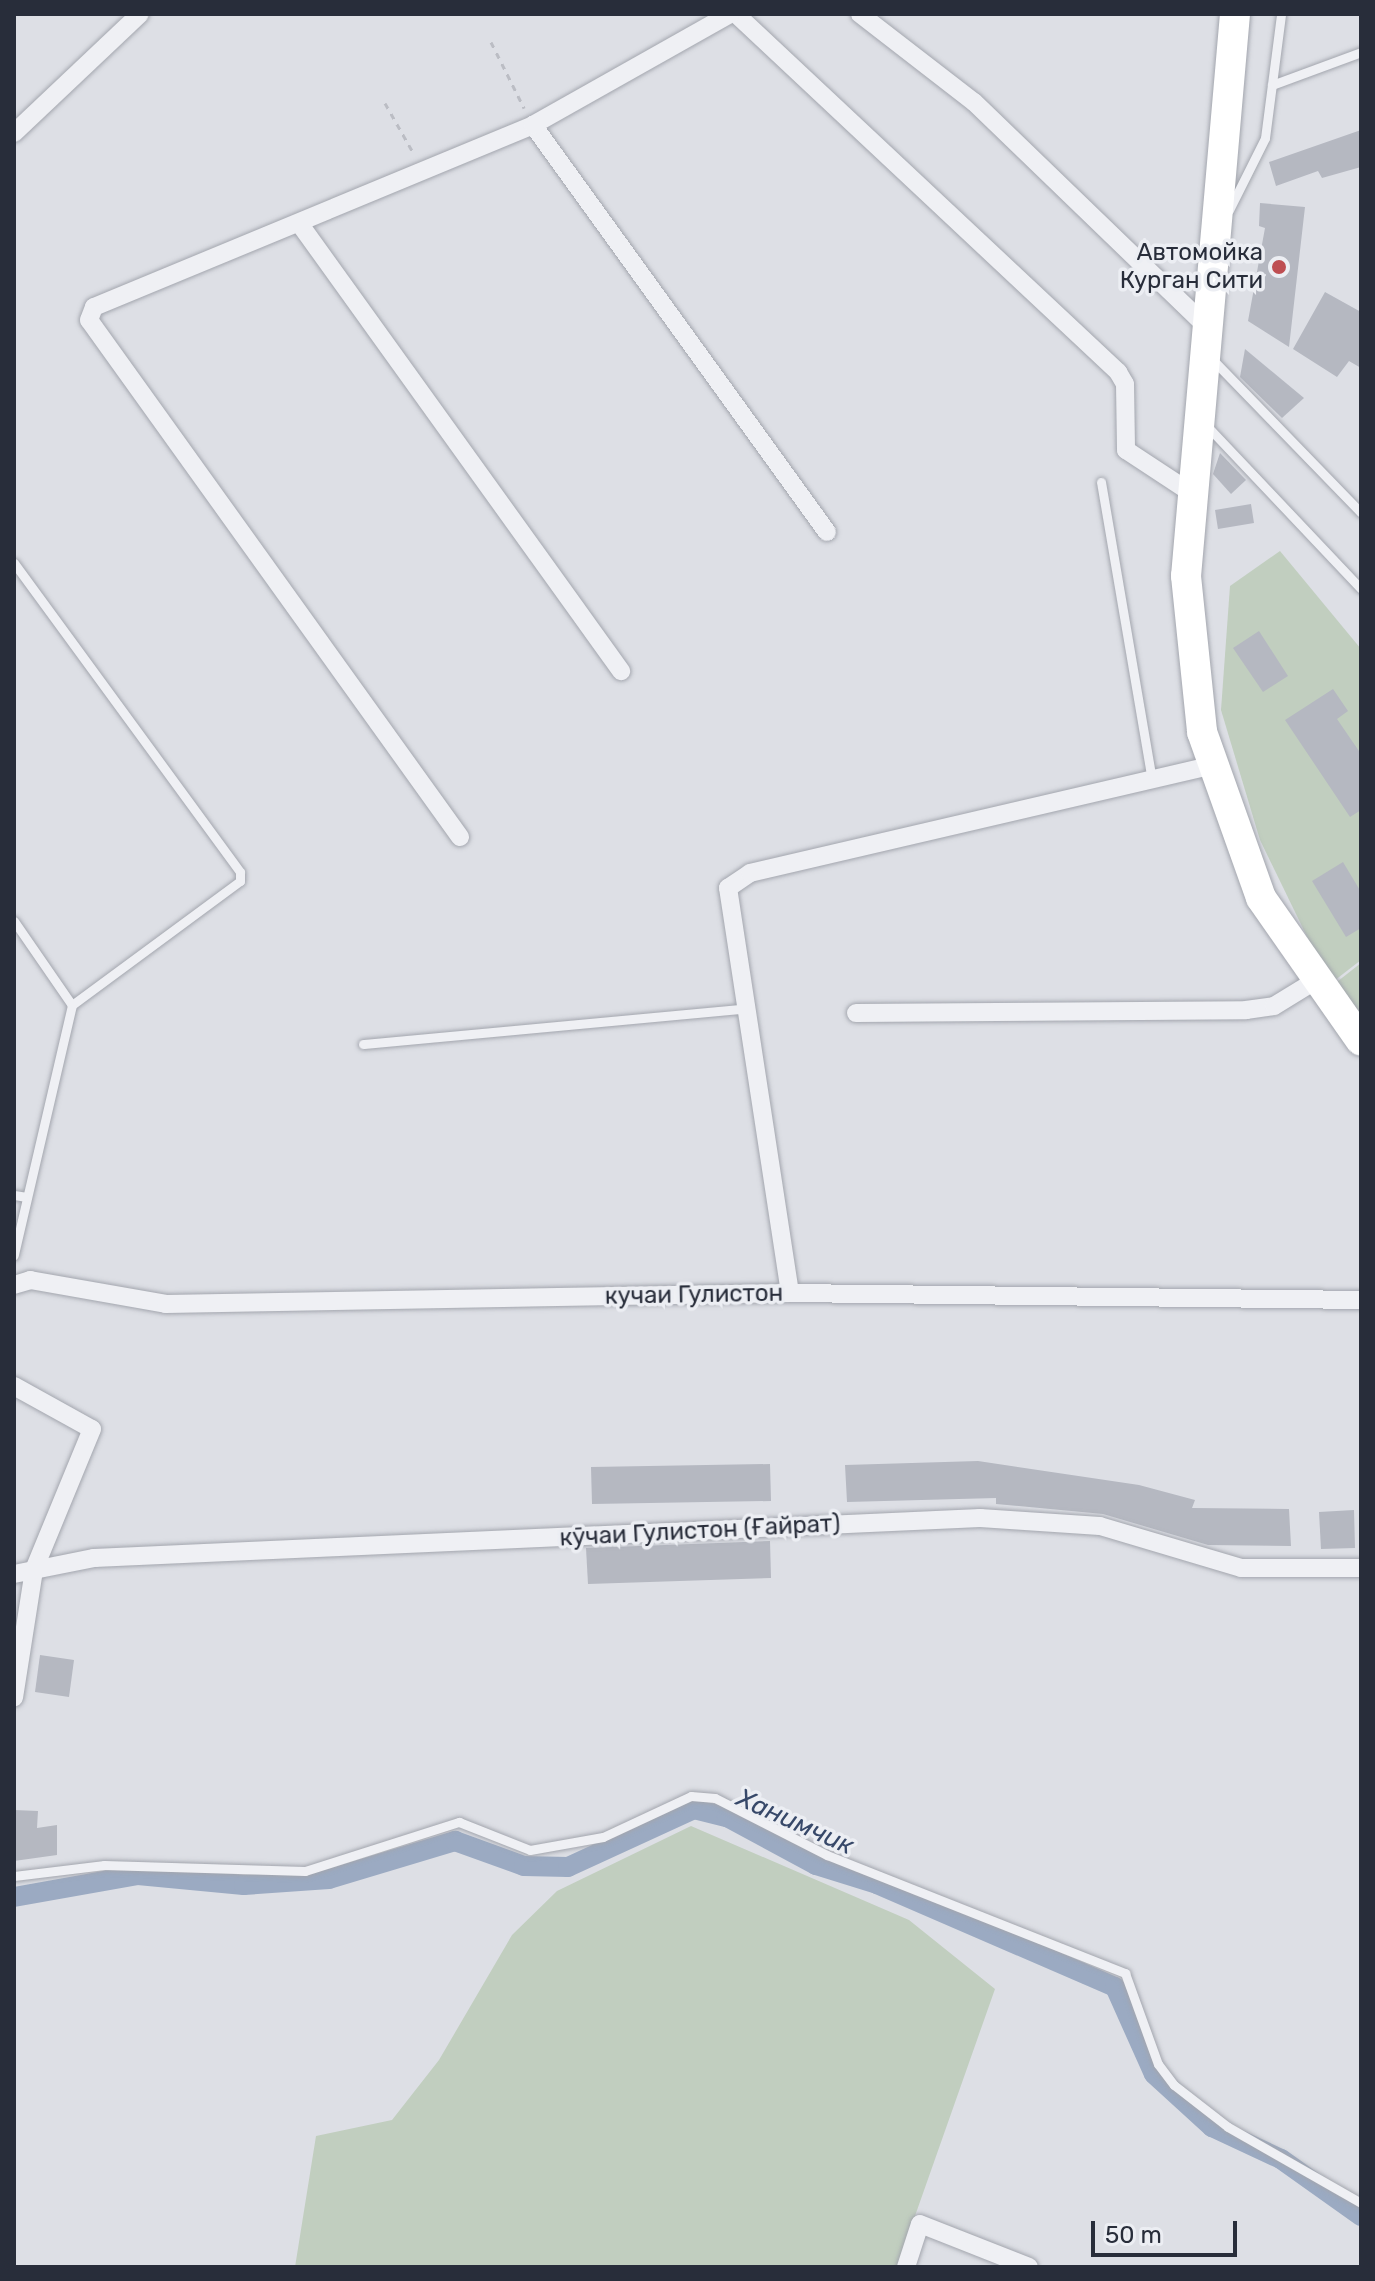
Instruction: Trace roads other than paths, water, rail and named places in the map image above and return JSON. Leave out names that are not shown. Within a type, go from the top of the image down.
[{"type":"highway","points":[[1235,14],[1186,576],[1202,732],[1261,898],[1361,1041]]},
{"type":"street","points":[[14,133],[140,14]]},
{"type":"street","points":[[460,837],[89,320],[94,307],[533,125],[733,14],[1118,372],[1125,384],[1126,450],[1193,494]]},
{"type":"street","points":[[860,14],[974,102],[1205,339]]},
{"type":"street","points":[[533,125],[827,532]]},
{"type":"street","points":[[299,223],[621,671]]},
{"type":"street","points":[[790,1293],[743,1009],[727,900],[728,888],[750,873],[1214,765]]},
{"type":"street","points":[[856,1013],[1246,1010],[1274,1006],[1318,979]]},
{"type":"street","name":"кучаи Гулистон","points":[[22,1282],[166,1304],[790,1293],[1361,1300]]},
{"type":"street","points":[[14,1386],[92,1429],[34,1570],[14,1697]]},
{"type":"street","name":"кӯчаи Гулистон (Ғайрат)","points":[[14,1574],[94,1558],[980,1518],[1100,1526],[1241,1568],[1361,1568]]},
{"type":"street","points":[[906,2267],[920,2224],[1029,2267]]},
{"type":"lane","points":[[1215,238],[1265,138],[1281,14]]},
{"type":"lane","points":[[1272,85],[1361,52]]},
{"type":"lane","points":[[1205,339],[1361,513]]},
{"type":"lane","points":[[1199,418],[1361,589]]},
{"type":"lane","points":[[1101,482],[1152,780]]},
{"type":"lane","points":[[14,563],[240,872],[240,881],[72,1005],[14,1255]]},
{"type":"lane","points":[[14,921],[72,1005]]},
{"type":"lane","points":[[363,1044],[743,1009]]},
{"type":"lane","points":[[14,1195],[27,1197]]},
{"type":"lane","points":[[14,1876],[104,1865],[305,1871],[459,1822],[530,1850],[603,1837],[691,1796],[715,1798],[827,1855],[1125,1973],[1158,2064],[1174,2085],[1228,2127],[1361,2203]]},
{"type":"waterway","name":"Ханимчик","points":[[14,1897],[138,1875],[244,1885],[329,1879],[455,1841],[524,1866],[568,1867],[694,1809],[727,1817],[816,1865],[877,1884],[1115,1987],[1154,2074],[1212,2127],[1281,2159],[1361,2216]]},
{"type":"place","name":"Автомойка Курган Сити","points":[[1279,267]]}]
